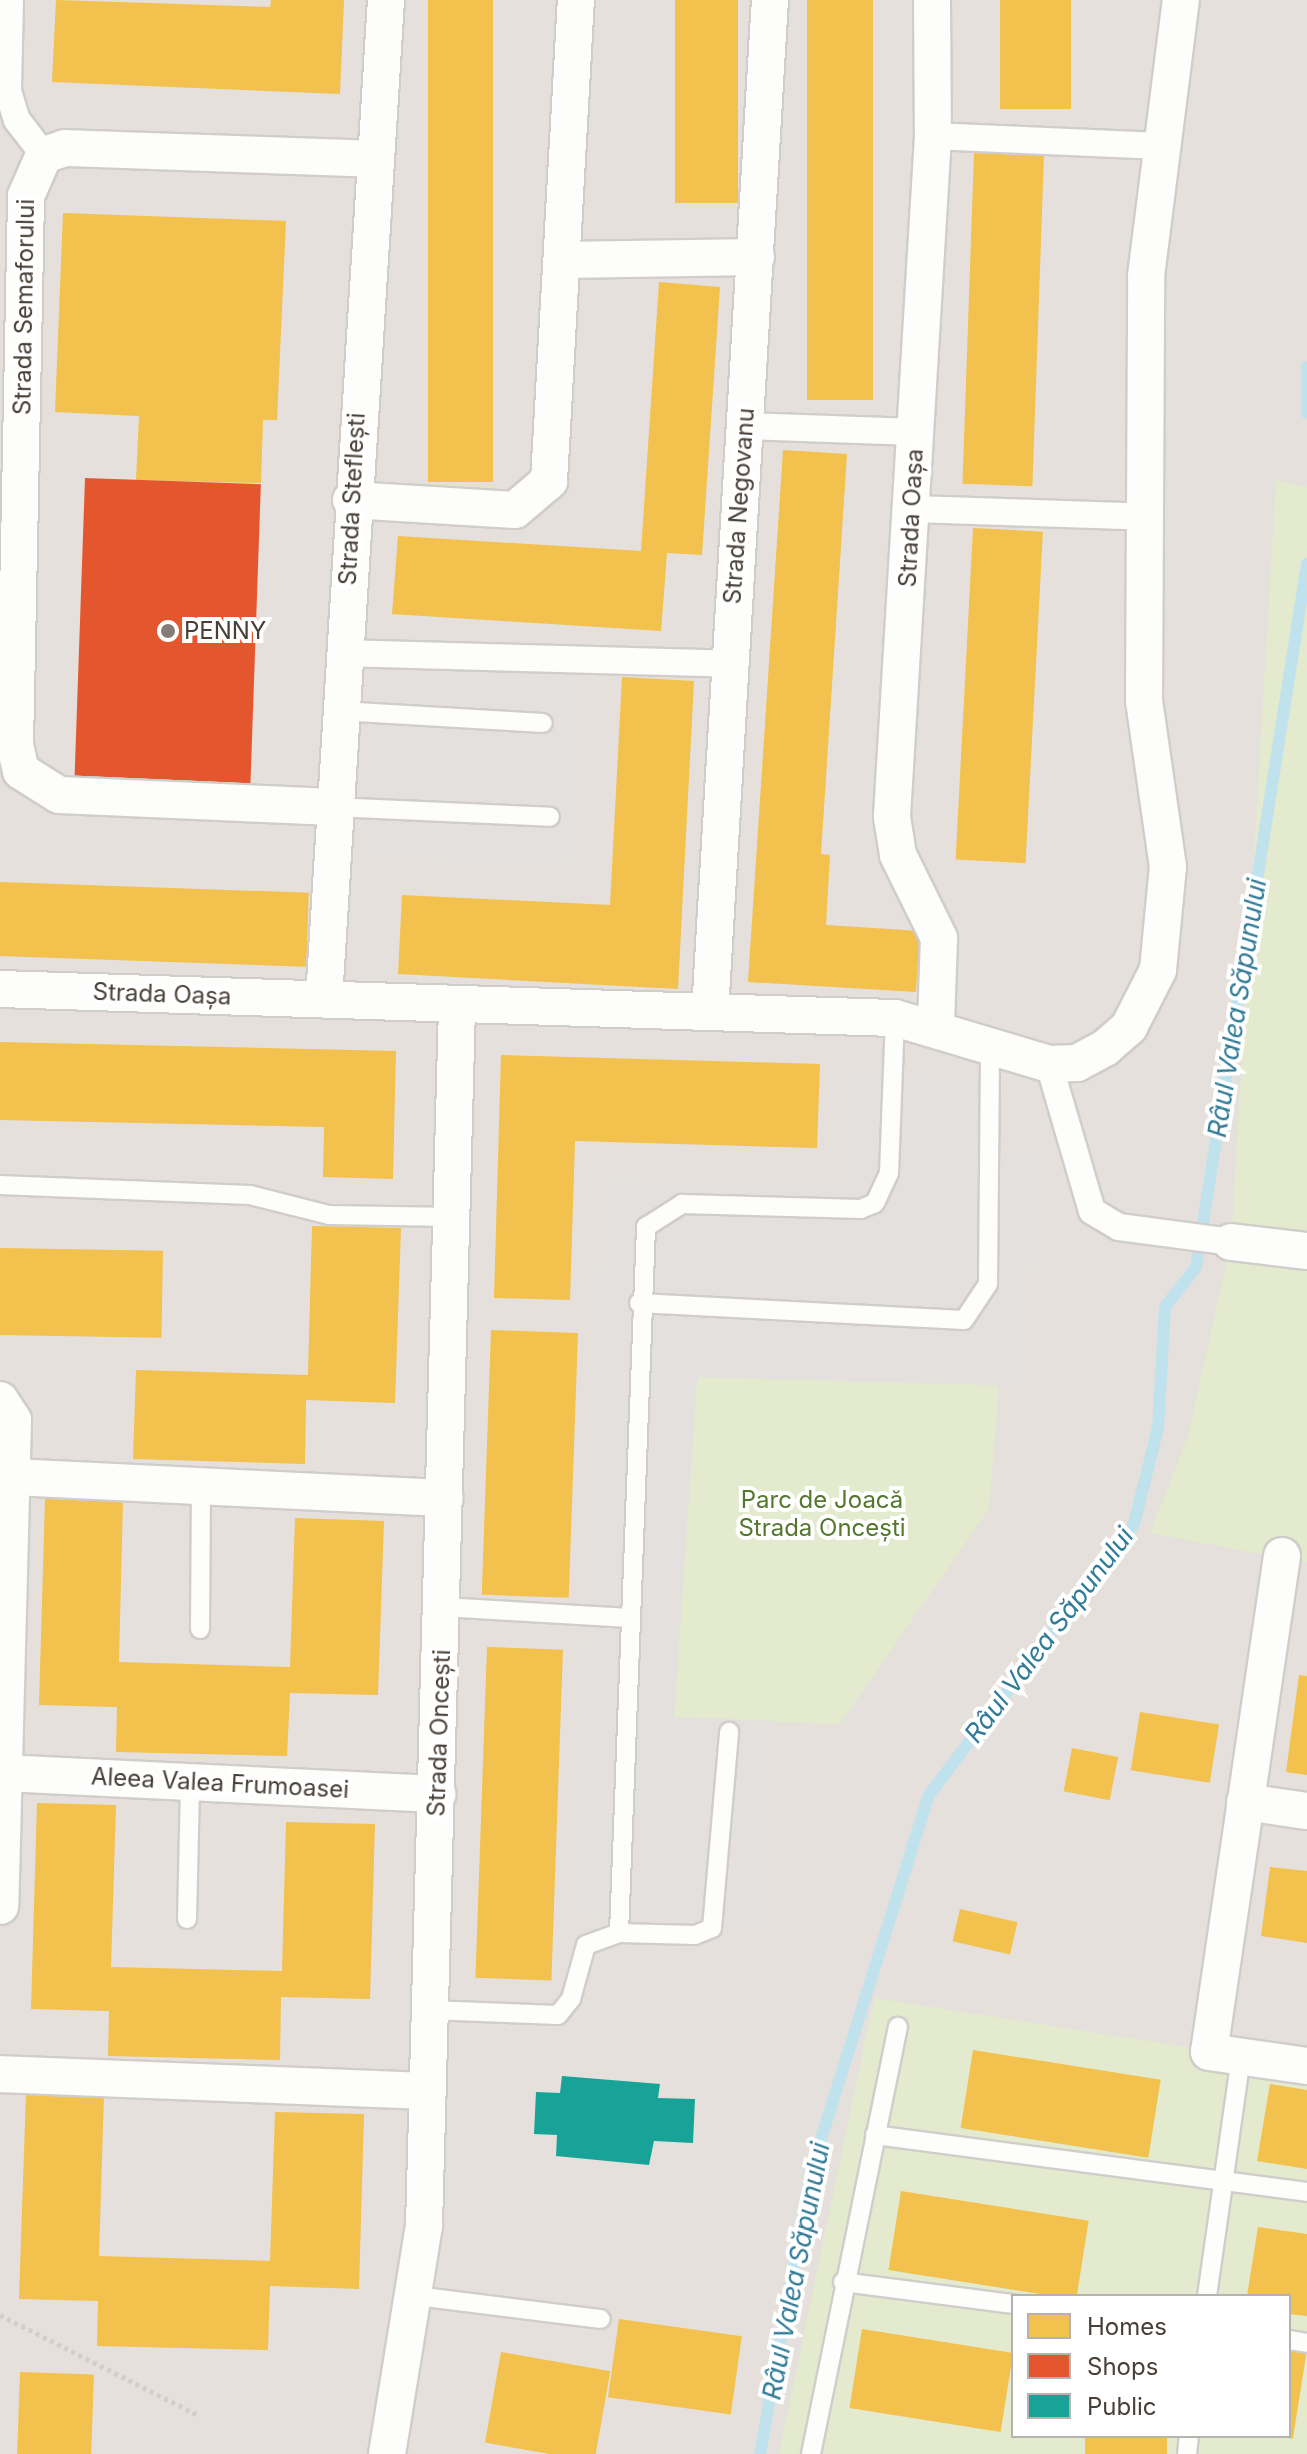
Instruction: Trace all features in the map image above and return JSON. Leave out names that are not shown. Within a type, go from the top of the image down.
[{"type":"street","points":[[10,0],[8,91],[17,120],[44,155],[65,148],[375,159]]},
{"type":"street","name":"Strada Steflești","points":[[324,999],[351,500],[386,0]]},
{"type":"street","points":[[351,500],[515,510],[535,499],[549,481],[576,0]]},
{"type":"street","name":"Strada Negovanu","points":[[710,1012],[728,664],[770,0]]},
{"type":"street","name":"Strada Oașa","points":[[932,0],[933,136],[892,817],[898,855],[939,938],[936,1026]]},
{"type":"street","points":[[1181,0],[1165,146],[1146,276],[1149,517],[1144,701],[1168,867],[1158,970],[1129,1027],[1105,1048],[1077,1063],[1049,1064],[1092,1211],[1119,1227],[1307,1251]]},
{"type":"street","points":[[933,136],[1165,146]]},
{"type":"street","name":"Strada Semaforului","points":[[44,155],[26,196],[9,557],[15,746],[21,771],[38,786],[59,795],[333,807]]},
{"type":"street","points":[[563,260],[756,257]]},
{"type":"street","points":[[745,426],[916,432]]},
{"type":"street","points":[[912,509],[1149,517]]},
{"type":"street","points":[[344,653],[728,664]]},
{"type":"street","name":"Strada Oașa","points":[[0,989],[324,999],[457,1008],[895,1018],[936,1026],[990,1051],[1049,1064]]},
{"type":"street","name":"Strada Oncești","points":[[387,2454],[416,2296],[427,2091],[443,1607],[457,1008]]},
{"type":"street","points":[[0,1400],[13,1420],[0,1906]]},
{"type":"street","points":[[12,1477],[444,1498]]},
{"type":"street","points":[[1282,1556],[1245,1802],[1225,2054],[1307,2066]]},
{"type":"street","name":"Aleea Valea Frumoasei","points":[[4,1773],[437,1794]]},
{"type":"street","points":[[1245,1802],[1307,1811]]},
{"type":"street","points":[[0,2074],[427,2091]]},
{"type":"lane","points":[[340,711],[543,723]]},
{"type":"lane","points":[[333,807],[550,817]]},
{"type":"lane","points":[[619,1933],[643,1237],[665,1209],[861,1209],[875,1203],[889,1173],[895,1018]]},
{"type":"lane","points":[[639,1303],[964,1320],[988,1284],[990,1051]]},
{"type":"lane","points":[[0,1185],[250,1195],[329,1215],[453,1217]]},
{"type":"lane","points":[[200,1629],[201,1486]]},
{"type":"lane","points":[[443,1607],[629,1618]]},
{"type":"lane","points":[[429,2010],[558,2015],[571,1999],[586,1945],[619,1933],[695,1935],[712,1928],[729,1732]]},
{"type":"lane","points":[[187,1919],[190,1782]]},
{"type":"lane","points":[[811,2454],[843,2282],[898,2027]]},
{"type":"lane","points":[[1207,2294],[1223,2181],[1225,2054]]},
{"type":"lane","points":[[875,2135],[1307,2192]]},
{"type":"lane","points":[[843,2282],[1011,2304]]},
{"type":"lane","points":[[416,2296],[601,2319]]},
{"type":"path","points":[[0,2315],[196,2414]]},
{"type":"shaded area","points":[[0,0],[1307,0],[1307,2454],[0,2454]]},
{"type":"shaded area","points":[[369,652],[576,659],[569,865],[362,858]]},
{"type":"shaded area","points":[[845,1068],[1001,1082],[1000,1152],[1039,1154],[1026,1386],[697,1377],[674,1717],[776,1721],[768,1928],[571,1915],[602,1179],[839,1184]]},
{"type":"green space","points":[[1276,481],[1307,487],[1307,1563],[1150,1533],[1188,1436],[1231,1242]]},
{"type":"green space","name":"Parc de Joacă Strada Oncești","points":[[697,1377],[999,1385],[989,1509],[840,1724],[674,1718]]},
{"type":"green space","points":[[874,1998],[1307,2066],[1307,2454],[779,2454]]},
{"type":"building: Homes","points":[[56,0],[270,7],[271,0],[344,0],[340,94],[52,82]]},
{"type":"building: Homes","points":[[428,0],[493,0],[493,482],[428,482]]},
{"type":"building: Homes","points":[[675,0],[738,0],[738,203],[675,203]]},
{"type":"building: Homes","points":[[807,0],[873,0],[873,400],[807,400]]},
{"type":"building: Homes","points":[[1000,0],[1071,0],[1071,109],[1000,109]]},
{"type":"building: Homes","points":[[974,153],[1044,155],[1032,486],[962,484]]},
{"type":"building: Homes","points":[[63,213],[286,221],[277,420],[263,420],[261,483],[136,480],[139,416],[55,412]]},
{"type":"building: Homes","points":[[659,282],[720,287],[702,555],[667,553],[661,631],[392,614],[398,536],[641,551]]},
{"type":"building: Homes","points":[[783,450],[847,454],[821,854],[830,855],[826,925],[920,931],[916,992],[748,982]]},
{"type":"building: Homes","points":[[973,528],[1043,532],[1026,863],[956,860]]},
{"type":"building: Homes","points":[[622,677],[694,681],[678,989],[398,974],[402,895],[610,905]]},
{"type":"building: Homes","points":[[0,882],[309,893],[306,967],[0,956]]},
{"type":"building: Homes","points":[[0,1042],[396,1051],[393,1179],[323,1177],[324,1127],[0,1120]]},
{"type":"building: Homes","points":[[501,1055],[820,1064],[817,1148],[575,1141],[570,1300],[494,1298]]},
{"type":"building: Homes","points":[[312,1226],[401,1228],[395,1403],[306,1400],[305,1464],[133,1459],[136,1370],[308,1375]]},
{"type":"building: Homes","points":[[0,1248],[163,1251],[161,1338],[0,1335]]},
{"type":"building: Homes","points":[[491,1330],[578,1333],[569,1598],[482,1595]]},
{"type":"building: Homes","points":[[45,1499],[123,1501],[119,1662],[290,1667],[295,1518],[384,1521],[378,1695],[290,1693],[287,1756],[116,1752],[117,1707],[39,1705]]},
{"type":"building: Homes","points":[[487,1647],[563,1650],[551,1980],[475,1978]]},
{"type":"building: Homes","points":[[1299,1675],[1307,1676],[1307,1775],[1286,1772]]},
{"type":"building: Homes","points":[[1140,1712],[1219,1725],[1210,1783],[1131,1770]]},
{"type":"building: Homes","points":[[1072,1748],[1118,1757],[1110,1800],[1064,1791]]},
{"type":"building: Homes","points":[[37,1803],[116,1805],[111,1967],[282,1971],[286,1822],[375,1824],[370,1999],[281,1997],[280,2060],[108,2056],[109,2011],[31,2009]]},
{"type":"building: Homes","points":[[1270,1867],[1307,1871],[1307,1943],[1261,1936]]},
{"type":"building: Homes","points":[[960,1909],[1017,1922],[1010,1954],[953,1941]]},
{"type":"building: Homes","points":[[973,2050],[1161,2080],[1148,2158],[961,2128]]},
{"type":"building: Homes","points":[[1270,2084],[1307,2090],[1307,2169],[1257,2161]]},
{"type":"building: Homes","points":[[26,2093],[104,2094],[99,2256],[270,2261],[275,2112],[364,2114],[359,2289],[270,2286],[268,2350],[97,2346],[98,2301],[19,2299]]},
{"type":"building: Homes","points":[[901,2191],[1089,2221],[1077,2294],[1040,2294],[888,2270]]},
{"type":"building: Homes","points":[[1258,2227],[1307,2234],[1307,2316],[1291,2314],[1291,2294],[1247,2294]]},
{"type":"building: Homes","points":[[619,2319],[742,2336],[731,2414],[608,2397]]},
{"type":"building: Homes","points":[[862,2329],[1011,2353],[1001,2432],[849,2408]]},
{"type":"building: Homes","points":[[1291,2348],[1307,2351],[1293,2439],[1288,2438],[1291,2438]]},
{"type":"building: Homes","points":[[501,2352],[610,2371],[596,2454],[550,2454],[485,2443]]},
{"type":"building: Homes","points":[[20,2372],[94,2375],[91,2454],[17,2454]]},
{"type":"building: Homes","points":[[1085,2438],[1167,2438],[1167,2454],[1085,2454]]},
{"type":"building: Shops","name":"PENNY","points":[[85,478],[261,484],[250,785],[74,779]]},
{"type":"building: Public","points":[[562,2076],[660,2084],[658,2098],[695,2099],[693,2143],[654,2141],[649,2165],[556,2156],[557,2135],[534,2134],[536,2092],[560,2093]]},
{"type":"waterway","name":"Râul Valea Săpunului","points":[[1307,367],[1307,413]]},
{"type":"waterway","name":"Râul Valea Săpunului","points":[[760,2454],[811,2171],[929,1795],[1134,1524],[1158,1428],[1165,1307],[1196,1267],[1307,564]]},
{"type":"place","name":"PENNY","points":[[168,631]]}]
